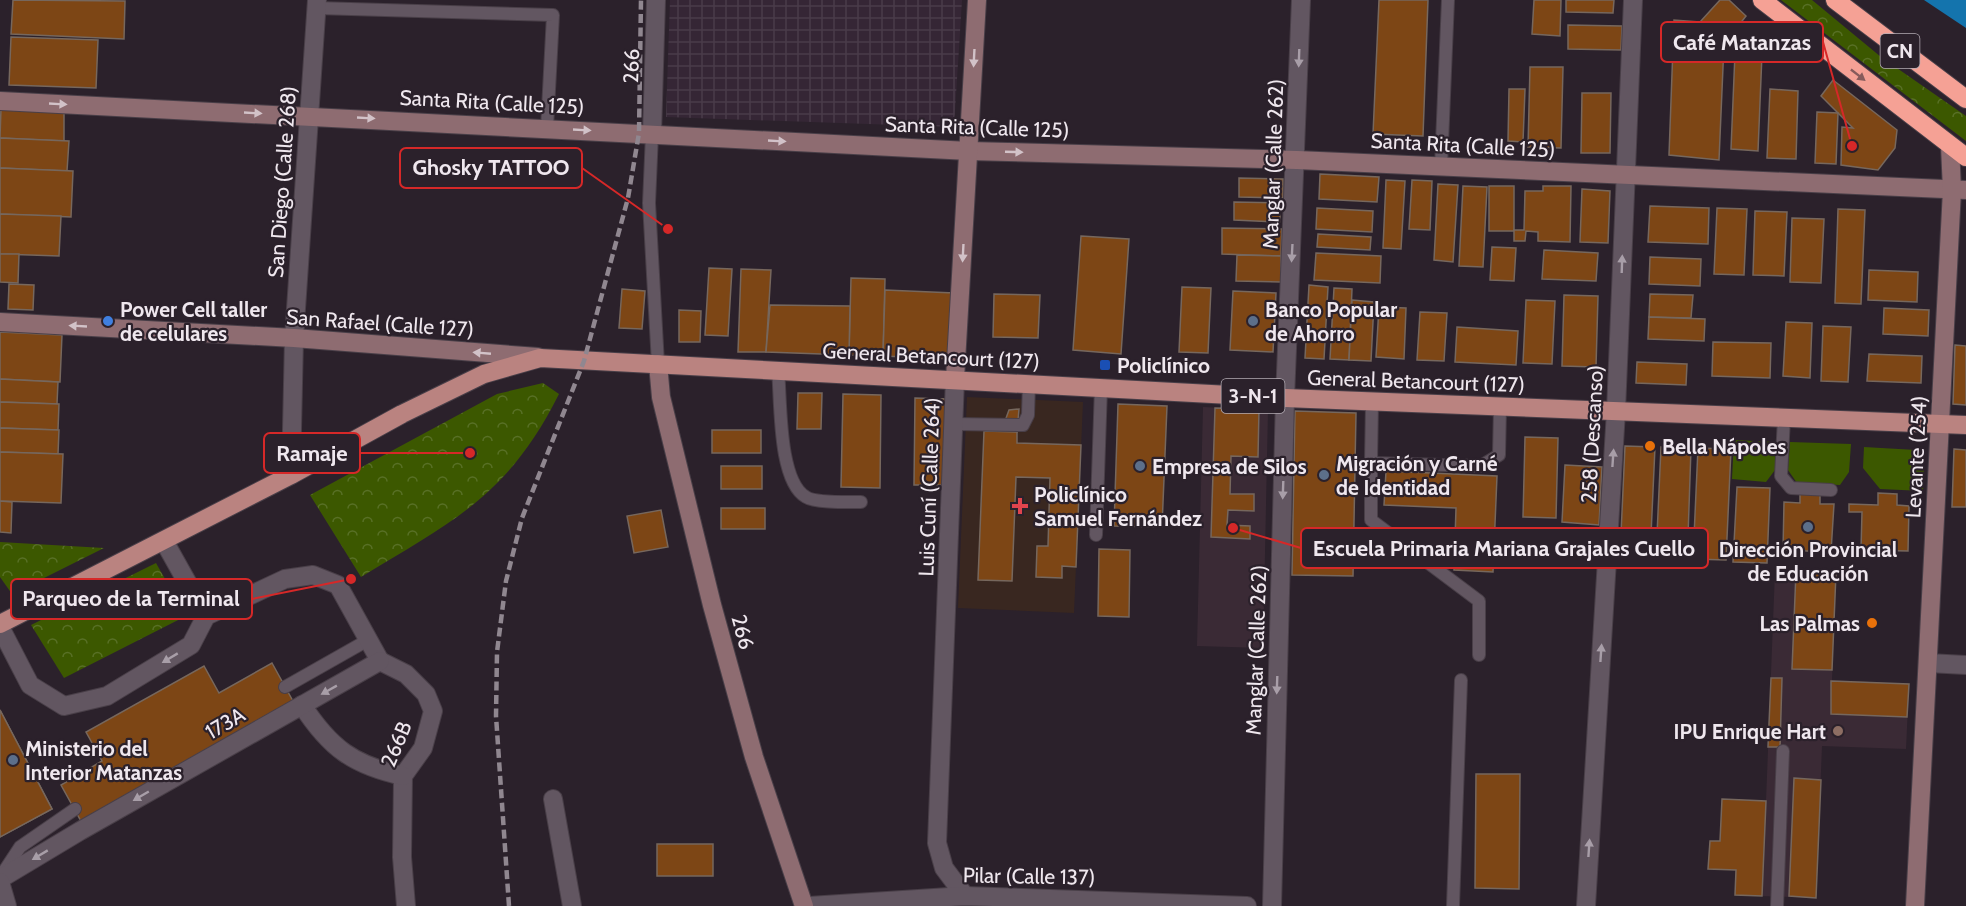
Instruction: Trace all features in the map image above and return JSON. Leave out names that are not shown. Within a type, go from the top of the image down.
[{"type":"highway","name":"CN","points":[[1762,0],[1966,157]]},
{"type":"highway","name":"CN","points":[[1835,0],[1966,99]]},
{"type":"main road","name":"General Betancourt (127)","points":[[540,358],[1285,398],[1966,425]]},
{"type":"main road","name":"3-N-1","points":[[0,626],[462,384],[484,374],[540,358]]},
{"type":"street","name":"266","points":[[652,134],[656,0]]},
{"type":"street","name":"Luis Cuní (Calle 264)","points":[[965,896],[944,868],[937,843],[955,379],[977,0]]},
{"type":"street","name":"Manglar (Calle 262)","points":[[1272,906],[1285,398],[1297,160],[1301,0]]},
{"type":"street","name":"258 (Descanso)","points":[[1586,906],[1616,411],[1633,0]]},
{"type":"street","name":"San Diego (Calle 268)","points":[[291,475],[294,338],[317,4]]},
{"type":"street","name":"Santa Rita (Calle 125)","points":[[0,101],[308,115],[969,151],[1297,160],[1959,190]]},
{"type":"street","name":"Levante (254)","points":[[1915,906],[1940,424],[1959,190],[1950,146]]},
{"type":"street","name":"San Rafael (Calle 127)","points":[[0,322],[294,338],[540,358]]},
{"type":"street","name":"266","points":[[658,364],[661,397],[712,605],[754,757],[804,906]]},
{"type":"street","points":[[164,541],[206,616]]},
{"type":"street","points":[[0,626],[30,686],[64,706],[107,696],[191,645],[206,616],[285,579],[313,575],[338,585],[380,661]]},
{"type":"street","name":"173A","points":[[0,880],[380,661]]},
{"type":"street","name":"266B","points":[[380,661],[406,674],[426,694],[433,711],[423,748],[403,776],[402,857],[406,906]]},
{"type":"street","points":[[1928,663],[1966,665]]},
{"type":"street","points":[[302,705],[319,732],[353,760],[403,776]]},
{"type":"street","points":[[554,799],[572,906]]},
{"type":"street","points":[[0,880],[7,906]]},
{"type":"street","name":"Pilar (Calle 137)","points":[[809,906],[965,896],[1247,906]]},
{"type":"lane","points":[[1440,166],[1448,0]]},
{"type":"lane","points":[[317,4],[553,15],[547,128]]},
{"type":"lane","points":[[652,134],[649,203],[658,364]]},
{"type":"lane","points":[[778,370],[784,449],[795,489],[808,499],[861,502]]},
{"type":"lane","points":[[954,423],[1023,424],[1028,415],[1029,383]]},
{"type":"lane","points":[[1096,535],[1101,387]]},
{"type":"lane","points":[[1372,402],[1371,520],[1479,601],[1479,655]]},
{"type":"lane","points":[[1371,463],[1481,466],[1498,455],[1500,407]]},
{"type":"lane","points":[[1784,418],[1781,476],[1791,488],[1831,490]]},
{"type":"lane","points":[[285,687],[368,640]]},
{"type":"lane","points":[[1453,906],[1461,680]]},
{"type":"lane","points":[[1777,906],[1783,751]]},
{"type":"lane","points":[[0,880],[20,847],[75,809]]},
{"type":"shaded area","points":[[670,0],[962,0],[954,127],[666,117]]},
{"type":"shaded area","name":"Policlínico Samuel Fernández","points":[[967,397],[1083,402],[1074,613],[958,608]]},
{"type":"shaded area","points":[[1203,407],[1268,410],[1263,648],[1197,646]]},
{"type":"shaded area","name":"IPU Enrique Hart","points":[[1775,571],[1836,573],[1832,680],[1909,684],[1906,749],[1822,746],[1816,898],[1735,895],[1736,870],[1708,869],[1710,841],[1720,841],[1722,799],[1766,801]]},
{"type":"green space","points":[[1781,0],[1812,0],[1881,57],[1966,116],[1966,141]]},
{"type":"green space","points":[[543,383],[559,394],[540,429],[498,482],[451,521],[361,577],[310,495],[497,394]]},
{"type":"green space","points":[[1734,440],[1777,442],[1775,470],[1766,482],[1732,479]]},
{"type":"green space","points":[[1790,442],[1851,444],[1849,472],[1840,485],[1797,483],[1788,470]]},
{"type":"green space","points":[[1864,447],[1916,450],[1924,463],[1923,491],[1880,489],[1863,468]]},
{"type":"green space","points":[[0,542],[104,548],[12,594],[0,577]]},
{"type":"green space","points":[[156,563],[186,616],[64,678],[31,625]]},
{"type":"water","points":[[1924,0],[1966,0],[1966,28]]},
{"type":"building","points":[[13,0],[125,1],[124,39],[11,34]]},
{"type":"building","points":[[1379,0],[1428,0],[1423,136],[1373,134]]},
{"type":"building","points":[[1534,0],[1561,0],[1560,36],[1532,34]]},
{"type":"building","points":[[1566,0],[1614,0],[1613,13],[1566,12]]},
{"type":"building","points":[[1720,0],[1729,0],[1746,16],[1724,44],[1719,160],[1669,155],[1674,20],[1700,22]]},
{"type":"building","points":[[1568,25],[1622,26],[1621,50],[1568,49]]},
{"type":"building","points":[[11,37],[98,40],[96,88],[9,85]]},
{"type":"building","points":[[1735,53],[1762,54],[1758,151],[1731,149]]},
{"type":"building","points":[[1530,67],[1563,67],[1561,148],[1528,147]]},
{"type":"building","points":[[1833,80],[1897,130],[1895,148],[1878,170],[1841,165],[1842,127],[1853,128],[1821,96]]},
{"type":"building","points":[[1509,89],[1525,89],[1523,142],[1508,141]]},
{"type":"building","points":[[1770,89],[1798,91],[1796,159],[1767,158]]},
{"type":"building","points":[[1582,93],[1611,93],[1610,153],[1581,153]]},
{"type":"building","points":[[1,108],[64,110],[64,141],[0,138]]},
{"type":"building","points":[[1817,112],[1838,113],[1836,164],[1815,163]]},
{"type":"building","points":[[0,138],[69,141],[67,171],[0,168]]},
{"type":"building","points":[[0,168],[73,171],[71,217],[0,214]]},
{"type":"building","points":[[1320,174],[1379,177],[1377,202],[1319,199]]},
{"type":"building","points":[[1239,178],[1283,179],[1283,198],[1239,197]]},
{"type":"building","points":[[1386,180],[1405,181],[1401,249],[1383,248]]},
{"type":"building","points":[[1412,180],[1432,181],[1430,230],[1409,229]]},
{"type":"building","points":[[1438,184],[1458,185],[1453,262],[1434,260]]},
{"type":"building","points":[[1463,186],[1487,187],[1483,267],[1459,266]]},
{"type":"building","points":[[1489,186],[1514,186],[1514,231],[1489,231]]},
{"type":"building","points":[[1543,186],[1571,186],[1570,242],[1538,241],[1538,232],[1526,231],[1525,241],[1514,241],[1514,230],[1524,230],[1525,191],[1543,191]]},
{"type":"building","points":[[1582,189],[1610,191],[1608,243],[1580,242]]},
{"type":"building","points":[[1234,202],[1280,203],[1280,222],[1234,220]]},
{"type":"building","points":[[1650,206],[1709,208],[1708,244],[1648,242]]},
{"type":"building","points":[[1317,208],[1373,211],[1372,232],[1316,229]]},
{"type":"building","points":[[1717,208],[1747,209],[1744,275],[1714,274]]},
{"type":"building","points":[[1838,209],[1865,210],[1861,304],[1835,303]]},
{"type":"building","points":[[1755,211],[1787,212],[1784,276],[1753,275]]},
{"type":"building","points":[[0,214],[61,216],[59,256],[0,254]]},
{"type":"building","points":[[1792,218],[1824,219],[1821,283],[1790,282]]},
{"type":"building","points":[[1222,228],[1282,229],[1281,256],[1222,254]]},
{"type":"building","points":[[1318,234],[1371,237],[1370,250],[1317,247]]},
{"type":"building","points":[[1081,236],[1129,239],[1121,354],[1073,350]]},
{"type":"building","points":[[1492,247],[1516,248],[1514,281],[1490,280]]},
{"type":"building","points":[[1544,250],[1598,253],[1596,281],[1542,279]]},
{"type":"building","points":[[1316,253],[1381,256],[1380,283],[1314,280]]},
{"type":"building","points":[[0,254],[19,254],[18,283],[0,282]]},
{"type":"building","points":[[1237,255],[1281,256],[1281,282],[1236,281]]},
{"type":"building","points":[[1650,257],[1701,259],[1700,286],[1649,284]]},
{"type":"building","points":[[709,268],[732,269],[728,336],[705,335]]},
{"type":"building","points":[[741,269],[771,270],[766,352],[738,352]]},
{"type":"building","points":[[1869,270],[1918,272],[1917,302],[1868,300]]},
{"type":"building","points":[[851,278],[885,279],[883,356],[849,355]]},
{"type":"building","points":[[9,284],[34,285],[33,310],[8,309]]},
{"type":"building","points":[[1309,285],[1328,287],[1324,359],[1305,358]]},
{"type":"building","points":[[1182,287],[1211,288],[1208,353],[1179,352]]},
{"type":"building","points":[[1334,288],[1352,289],[1349,360],[1330,359]]},
{"type":"building","points":[[622,289],[645,291],[642,329],[619,328]]},
{"type":"building","points":[[885,290],[954,293],[952,359],[883,356]]},
{"type":"building","name":"Banco Popular de Ahorro","points":[[1233,291],[1276,293],[1273,352],[1230,350]]},
{"type":"building","points":[[994,294],[1040,295],[1038,338],[993,337]]},
{"type":"building","points":[[1650,294],[1693,295],[1691,318],[1649,317]]},
{"type":"building","points":[[1564,295],[1598,296],[1596,367],[1562,366]]},
{"type":"building","points":[[1352,300],[1374,302],[1371,361],[1349,360]]},
{"type":"building","points":[[1526,300],[1555,301],[1552,364],[1523,363]]},
{"type":"building","points":[[770,305],[850,306],[849,355],[766,352]]},
{"type":"building","points":[[1379,307],[1406,308],[1404,359],[1376,357]]},
{"type":"building","points":[[1884,308],[1929,310],[1928,336],[1883,334]]},
{"type":"building","points":[[679,310],[701,311],[700,342],[679,342]]},
{"type":"building","points":[[1420,312],[1447,313],[1444,361],[1417,360]]},
{"type":"building","points":[[1649,317],[1705,319],[1704,341],[1648,339]]},
{"type":"building","points":[[1786,322],[1812,323],[1810,378],[1783,376]]},
{"type":"building","points":[[1823,326],[1851,327],[1848,382],[1821,381]]},
{"type":"building","points":[[1457,327],[1518,331],[1516,365],[1455,362]]},
{"type":"building","points":[[0,332],[62,335],[60,382],[0,379]]},
{"type":"building","points":[[1713,342],[1771,343],[1770,378],[1712,376]]},
{"type":"building","points":[[1955,345],[1966,346],[1966,405],[1953,404]]},
{"type":"building","points":[[1869,354],[1922,356],[1921,383],[1867,381]]},
{"type":"building","points":[[1637,362],[1687,364],[1686,385],[1636,383]]},
{"type":"building","points":[[0,379],[58,382],[57,404],[0,402]]},
{"type":"building","points":[[798,393],[822,393],[821,429],[797,429]]},
{"type":"building","points":[[843,394],[881,395],[880,488],[841,487]]},
{"type":"building","points":[[915,398],[947,399],[946,485],[914,485]]},
{"type":"building","points":[[0,402],[59,404],[58,430],[0,428]]},
{"type":"building","name":"Empresa de Silos","points":[[1118,404],[1167,406],[1162,527],[1114,526]]},
{"type":"building","points":[[1215,408],[1259,409],[1258,457],[1231,456],[1230,494],[1254,494],[1254,511],[1228,510],[1227,525],[1250,526],[1250,539],[1211,537]]},
{"type":"building","points":[[1019,409],[1017,432],[1001,432],[1009,410]]},
{"type":"building","name":"Migración y Carné de Identidad","points":[[1295,411],[1356,413],[1353,576],[1292,575]]},
{"type":"building","points":[[0,428],[59,430],[58,454],[0,452]]},
{"type":"building","points":[[712,430],[761,430],[761,453],[712,453]]},
{"type":"building","points":[[984,431],[1017,432],[1017,443],[1081,445],[1076,567],[1062,566],[1062,578],[1036,577],[1037,546],[1048,546],[1050,478],[1016,477],[1012,581],[978,580]]},
{"type":"building","points":[[1525,437],[1558,438],[1556,518],[1523,517]]},
{"type":"building","points":[[1625,446],[1655,447],[1651,535],[1621,534]]},
{"type":"building","points":[[1661,447],[1691,448],[1688,537],[1657,535]]},
{"type":"building","points":[[1698,448],[1731,449],[1726,560],[1693,559]]},
{"type":"building","points":[[1954,449],[1966,450],[1966,507],[1952,507]]},
{"type":"building","points":[[0,452],[63,454],[61,503],[0,501]]},
{"type":"building","points":[[1565,465],[1602,467],[1599,525],[1562,522]]},
{"type":"building","points":[[721,466],[762,466],[762,489],[721,489]]},
{"type":"building","points":[[1386,471],[1497,476],[1493,572],[1454,570],[1456,508],[1384,505]]},
{"type":"building","points":[[1737,487],[1770,488],[1767,563],[1733,562]]},
{"type":"building","name":"Dirección Provincial de Educación","points":[[1800,492],[1820,493],[1820,504],[1834,504],[1831,552],[1783,550],[1784,502],[1800,503]]},
{"type":"building","points":[[1878,493],[1897,494],[1897,505],[1909,506],[1908,551],[1861,550],[1862,512],[1849,512],[1849,504],[1878,505]]},
{"type":"building","points":[[0,501],[12,502],[11,533],[0,532]]},
{"type":"building","points":[[721,508],[765,508],[765,529],[721,529]]},
{"type":"building","points":[[661,510],[668,547],[634,553],[627,516]]},
{"type":"building","points":[[1099,549],[1130,550],[1129,617],[1098,616]]},
{"type":"building","points":[[1796,572],[1836,573],[1832,670],[1792,669]]},
{"type":"building","points":[[272,663],[294,703],[82,823],[61,785],[102,761],[86,732],[204,666],[219,693]]},
{"type":"building","points":[[1771,678],[1782,678],[1780,747],[1768,747]]},
{"type":"building","points":[[1831,681],[1909,684],[1907,717],[1831,714]]},
{"type":"building","name":"Ministerio del Interior Matanzas","points":[[0,710],[52,809],[0,837],[0,798],[6,795],[0,785]]},
{"type":"building","name":"Ministerio del Interior Matanzas","points":[[0,710],[52,809],[0,837]]},
{"type":"building","points":[[1476,774],[1520,774],[1519,889],[1475,888]]},
{"type":"building","points":[[1794,778],[1821,780],[1816,898],[1789,896]]},
{"type":"building","points":[[1722,799],[1766,801],[1762,896],[1735,895],[1736,870],[1708,869],[1710,841],[1720,841]]},
{"type":"building","points":[[657,844],[713,844],[713,876],[657,876]]},
{"type":"railway","points":[[509,906],[496,716],[497,652],[506,581],[522,518],[584,361],[628,198],[639,133],[641,0]]},
{"type":"place","name":"Café Matanzas","points":[[1852,146]]},
{"type":"place","name":"Ghosky TATTOO","points":[[668,229]]},
{"type":"place","name":"Power Cell taller de celulares","points":[[108,321]]},
{"type":"place","name":"Banco Popular de Ahorro","points":[[1253,321]]},
{"type":"place","name":"Policlínico","points":[[1105,365]]},
{"type":"place","name":"Bella Nápoles","points":[[1650,446]]},
{"type":"place","name":"Ramaje","points":[[470,453]]},
{"type":"place","name":"Empresa de Silos","points":[[1140,466]]},
{"type":"place","name":"Migración y Carné de Identidad","points":[[1324,475]]},
{"type":"place","name":"Policlínico Samuel Fernández","points":[[1020,506]]},
{"type":"place","name":"Dirección Provincial de Educación","points":[[1808,527]]},
{"type":"place","name":"Escuela Primaria Mariana Grajales Cuello","points":[[1233,528]]},
{"type":"place","name":"Parqueo de la Terminal","points":[[351,579]]},
{"type":"place","name":"Las Palmas","points":[[1872,623]]},
{"type":"place","name":"IPU Enrique Hart","points":[[1838,731]]},
{"type":"place","name":"Ministerio del Interior Matanzas","points":[[13,760]]}]
